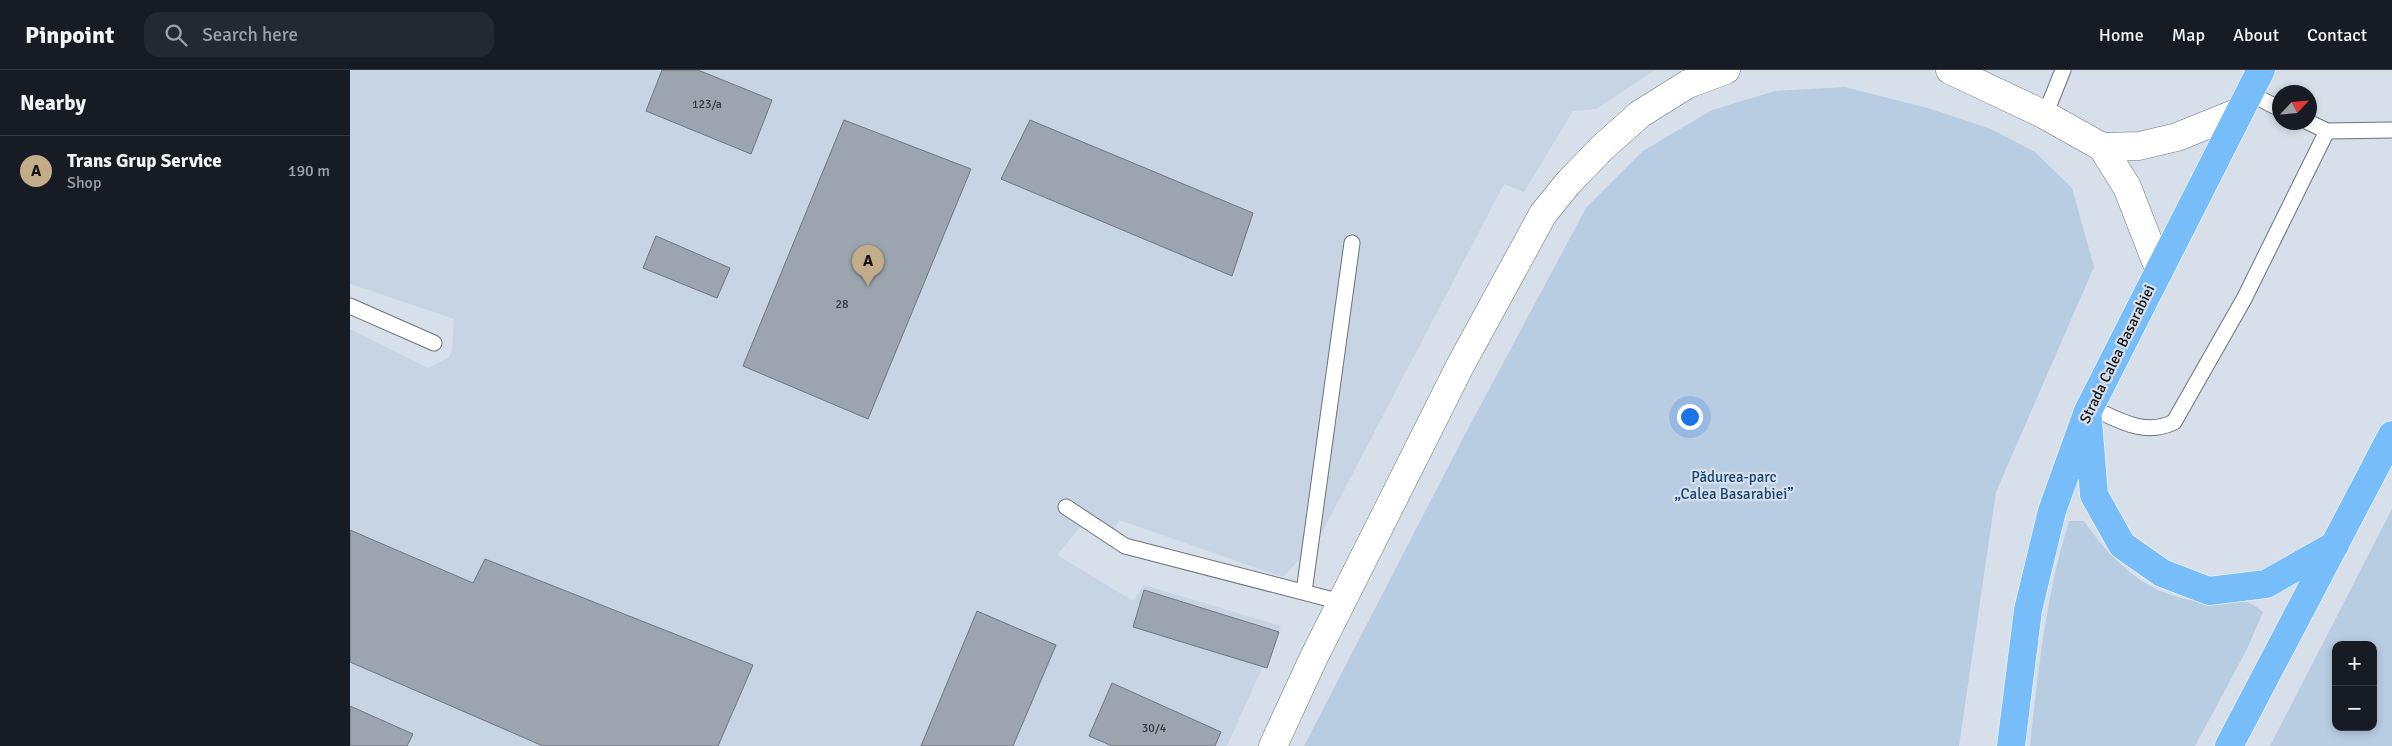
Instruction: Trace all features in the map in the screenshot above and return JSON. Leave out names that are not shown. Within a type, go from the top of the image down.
[{"type":"main road","name":"Strada Calea Basarabiei","points":[[2012,746],[2028,610],[2052,511],[2089,409],[2250,92]]},
{"type":"main road","points":[[2089,409],[2094,495],[2122,545],[2162,573],[2209,591],[2266,584],[2335,544]]},
{"type":"main road","points":[[2229,746],[2392,435]]},
{"type":"street","points":[[1273,746],[1341,602],[1460,366],[1543,214],[1575,175],[1640,114],[1688,84],[1726,70]]},
{"type":"street","points":[[1950,70],[2045,115],[2102,147],[2127,187],[2159,269]]},
{"type":"street","points":[[2102,147],[2139,146],[2177,137],[2250,92]]},
{"type":"lane","points":[[2045,115],[2063,70]]},
{"type":"lane","points":[[2250,92],[2272,104]]},
{"type":"lane","points":[[2317,126],[2327,131],[2392,130]]},
{"type":"lane","points":[[2089,409],[2140,429],[2166,426],[2174,422],[2244,299],[2327,131]]},
{"type":"lane","points":[[1304,592],[1352,243]]},
{"type":"lane","points":[[350,306],[434,343]]},
{"type":"lane","points":[[1066,507],[1125,546],[1341,602]]},
{"type":"shaded area","points":[[350,70],[1655,70],[1596,109],[1573,111],[1524,192],[1504,184],[1318,540],[1283,577],[1119,520],[1114,531],[1086,520],[1057,555],[1133,601],[1144,585],[1281,626],[1227,746],[350,746],[350,329],[428,368],[449,357],[452,349],[454,319],[350,284]]},
{"type":"green space","name":"Pădurea-parc „Calea Basarabiei”","points":[[1845,87],[1931,109],[1991,129],[2035,152],[2072,188],[2094,267],[1996,492],[1959,746],[1304,746],[1462,440],[1586,208],[1643,151],[1712,110],[1775,91]]},
{"type":"green space","points":[[2392,509],[2392,746],[2270,746]]},
{"type":"green space","points":[[2069,521],[2084,521],[2115,559],[2127,570],[2154,588],[2185,599],[2245,602],[2252,604],[2263,612],[2246,651],[2195,746],[2030,746],[2049,605],[2054,577]]},
{"type":"building","points":[[662,70],[698,70],[772,100],[751,154],[646,111]]},
{"type":"building","points":[[844,120],[971,169],[868,419],[743,366]]},
{"type":"building","points":[[1030,120],[1253,213],[1232,276],[1001,179]]},
{"type":"building","points":[[656,236],[730,268],[717,298],[643,268]]},
{"type":"building","points":[[350,530],[473,583],[485,559],[753,665],[718,746],[543,746],[350,662]]},
{"type":"building","points":[[1144,590],[1279,632],[1267,668],[1133,627]]},
{"type":"building","points":[[977,611],[1056,645],[1013,746],[921,746]]},
{"type":"building","points":[[1112,683],[1221,732],[1215,746],[1112,746],[1089,736]]},
{"type":"building","points":[[350,706],[413,734],[407,746],[350,746]]},
{"type":"place","name":"Trans Grup Service","points":[[868,286]]}]
